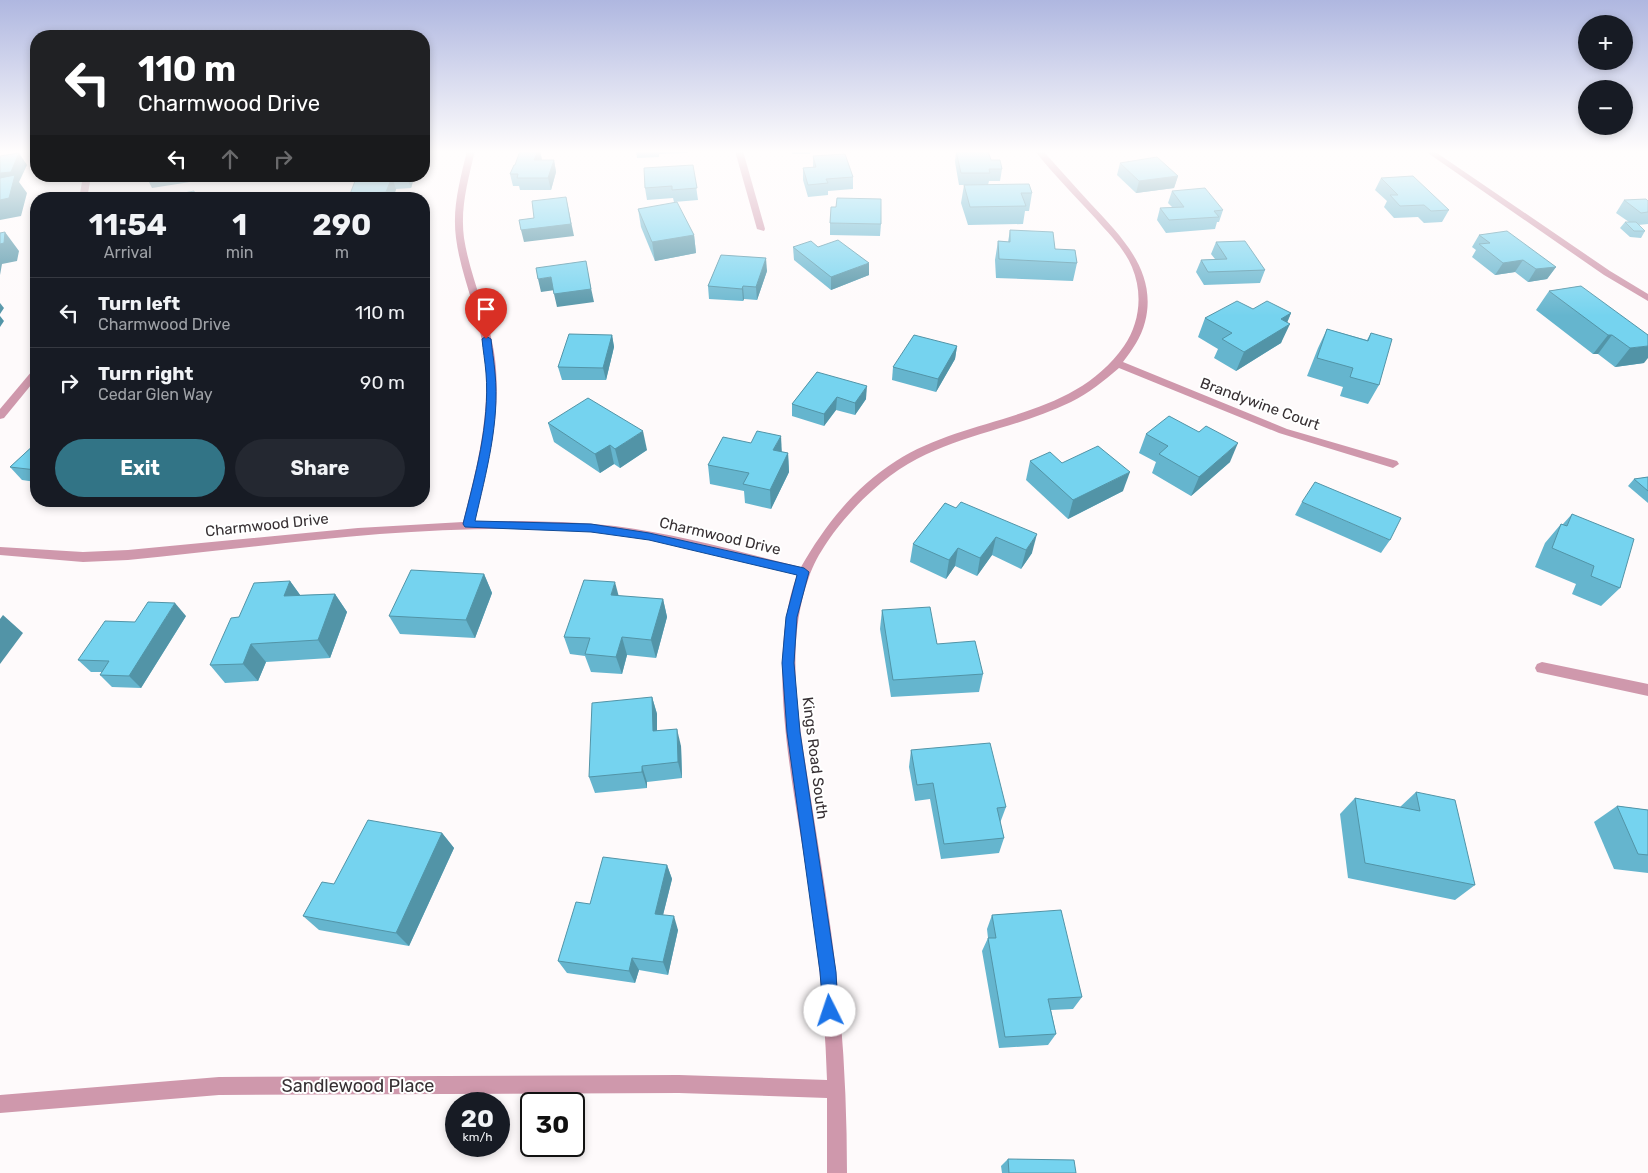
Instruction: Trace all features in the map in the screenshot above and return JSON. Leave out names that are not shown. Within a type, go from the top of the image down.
[{"type":"street","points":[[460,206],[460,242],[484,326],[491,374],[490,420],[483,465],[468,524]]},
{"type":"street","points":[[754,206],[760,229]]},
{"type":"street","name":"Kings Road South","points":[[837,1173],[836,1089],[828,972],[794,732],[788,663],[792,617],[804,572],[830,530],[850,504],[867,488],[899,464],[919,452],[964,433],[1028,416],[1065,401],[1089,387],[1118,364],[1129,349],[1140,328],[1143,306],[1136,267],[1127,251],[1088,206]]},
{"type":"street","points":[[1510,206],[1648,298]]},
{"type":"street","name":"Brandywine Court","points":[[1118,364],[1283,431],[1393,464]]},
{"type":"street","points":[[0,416],[30,380]]},
{"type":"street","name":"Charmwood Drive","points":[[0,551],[83,557],[128,555],[346,532],[468,524],[591,528],[649,536],[804,572]]},
{"type":"street","points":[[1542,668],[1648,690]]},
{"type":"street","name":"Sandlewood Place","points":[[0,1104],[219,1086],[679,1084],[836,1089]]},
{"type":"building","points":[[533,206],[568,206],[571,224],[521,230],[519,220],[534,218]]},
{"type":"building","points":[[656,206],[679,206],[694,235],[652,242],[638,209]]},
{"type":"building","points":[[881,206],[881,224],[830,223],[831,207]]},
{"type":"building","points":[[970,206],[1026,206],[970,207]]},
{"type":"building","points":[[1183,206],[1220,206],[1223,210],[1214,211],[1219,217],[1169,220],[1160,208],[1184,207]]},
{"type":"building","points":[[1425,206],[1444,206],[1449,210],[1431,211]]},
{"type":"building","points":[[1632,206],[1648,206],[1648,212],[1641,213]]},
{"type":"building","points":[[1625,222],[1636,222],[1645,231],[1634,231]]},
{"type":"building","points":[[1010,230],[1053,232],[1055,249],[1075,250],[1077,263],[999,259],[998,241],[1010,242]]},
{"type":"building","points":[[1507,231],[1556,267],[1536,269],[1523,260],[1503,263],[1479,244],[1490,243],[1479,235]]},
{"type":"building","points":[[5,232],[4,243],[0,244],[0,233]]},
{"type":"building","points":[[838,240],[869,263],[831,277],[793,247],[811,241],[818,247]]},
{"type":"building","points":[[1245,241],[1265,270],[1208,272],[1201,260],[1227,259],[1216,242]]},
{"type":"building","points":[[721,255],[766,258],[756,287],[743,286],[742,289],[708,286]]},
{"type":"building","points":[[586,261],[591,289],[554,294],[551,277],[538,279],[536,268]]},
{"type":"building","points":[[1581,286],[1648,335],[1648,346],[1630,348],[1612,335],[1608,335],[1549,291]]},
{"type":"building","points":[[1237,301],[1253,309],[1267,301],[1291,313],[1281,319],[1290,324],[1244,352],[1222,339],[1232,333],[1205,318]]},
{"type":"building","points":[[1327,329],[1368,341],[1371,333],[1392,339],[1379,385],[1350,377],[1353,368],[1317,358]]},
{"type":"building","points":[[569,334],[612,335],[603,368],[558,367]]},
{"type":"building","points":[[914,335],[957,346],[938,379],[893,367]]},
{"type":"building","points":[[817,372],[867,386],[855,403],[837,397],[824,414],[792,404]]},
{"type":"building","points":[[588,398],[643,431],[615,449],[610,445],[595,454],[548,423]]},
{"type":"building","points":[[1169,416],[1199,432],[1206,426],[1238,443],[1199,477],[1159,454],[1168,446],[1146,434]]},
{"type":"building","points":[[757,431],[781,436],[773,450],[788,453],[770,490],[743,484],[749,473],[708,465],[723,437],[751,443]]},
{"type":"building","points":[[1098,446],[1130,472],[1073,500],[1030,461],[1050,452],[1062,463]]},
{"type":"building","points":[[30,449],[30,469],[10,467]]},
{"type":"building","points":[[1648,477],[1648,491],[1634,479]]},
{"type":"building","points":[[1315,482],[1401,518],[1390,540],[1302,502]]},
{"type":"building","points":[[961,502],[1037,534],[1026,550],[996,537],[980,558],[958,548],[949,560],[913,544],[945,503],[956,508]]},
{"type":"building","points":[[1572,514],[1634,539],[1620,588],[1591,576],[1594,566],[1552,548],[1561,524],[1567,526]]},
{"type":"building","points":[[411,570],[484,574],[466,620],[389,616]]},
{"type":"building","points":[[584,580],[615,582],[611,595],[663,599],[651,640],[622,637],[616,657],[585,654],[590,638],[564,637]]},
{"type":"building","points":[[290,581],[284,596],[335,594],[318,640],[251,644],[243,664],[210,665],[231,618],[239,617],[254,583]]},
{"type":"building","points":[[148,602],[175,603],[129,676],[100,675],[109,661],[78,660],[105,621],[135,622]]},
{"type":"building","points":[[930,607],[937,644],[975,641],[983,674],[893,680],[882,610]]},
{"type":"building","points":[[652,697],[653,731],[677,729],[678,762],[642,766],[642,772],[589,777],[592,703]]},
{"type":"building","points":[[990,743],[1006,807],[997,808],[1004,838],[944,844],[933,783],[917,785],[911,750]]},
{"type":"building","points":[[1416,792],[1455,800],[1475,885],[1365,863],[1355,798],[1420,811]]},
{"type":"building","points":[[1617,806],[1648,810],[1648,855],[1638,854]]},
{"type":"building","points":[[368,820],[442,833],[396,933],[303,916],[322,882],[334,884]]},
{"type":"building","points":[[603,857],[667,865],[655,914],[674,916],[663,962],[632,958],[629,971],[558,961],[576,902],[590,904]]},
{"type":"building","points":[[1061,910],[1082,997],[1048,999],[1056,1034],[1005,1037],[988,938],[996,938],[992,915]]},
{"type":"building","points":[[1008,1159],[1074,1160],[1076,1173],[1009,1173]]},
{"type":"route","points":[[486,339],[491,374],[490,420],[483,465],[468,524],[591,528],[649,536],[804,572],[792,617],[788,663],[794,732],[828,972],[830,1011]]}]
